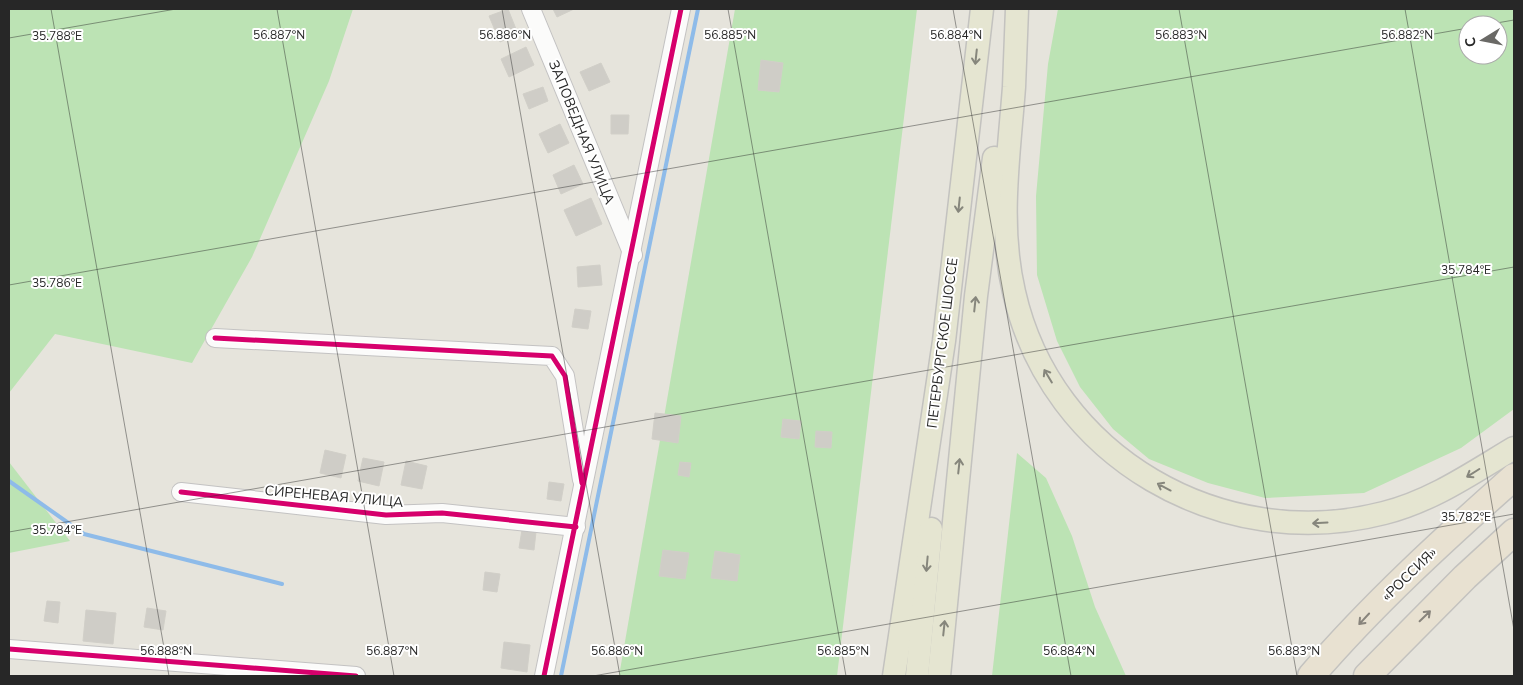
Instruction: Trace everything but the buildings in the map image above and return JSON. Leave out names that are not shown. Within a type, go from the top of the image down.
[{"type":"highway","name":"«РОССИЯ»","points":[[1311,676],[1382,600],[1447,537],[1514,477]]},
{"type":"highway","points":[[1366,676],[1465,577],[1514,532]]},
{"type":"main road","name":"ПЕТЕРБУРГСКОЕ ШОССЕ","points":[[894,676],[944,341],[982,9]]},
{"type":"main road","name":"ПЕТЕРБУРГСКОЕ ШОССЕ","points":[[939,676],[976,296],[1015,9]]},
{"type":"main road","points":[[1015,9],[1006,183],[1007,248],[1014,293],[1028,337],[1049,378],[1075,415],[1107,448],[1164,487],[1205,506],[1250,518],[1302,523],[1363,518],[1408,506],[1449,488],[1514,448]]},
{"type":"main road","points":[[916,676],[942,414],[944,341]]},
{"type":"street","name":"ЗАПОВЕДНАЯ УЛИЦА","points":[[531,9],[633,254]]},
{"type":"street","points":[[544,676],[633,254],[681,9]]},
{"type":"street","points":[[215,338],[552,356],[565,376],[583,491]]},
{"type":"street","name":"СИРЕНЕВАЯ УЛИЦА","points":[[181,492],[386,515],[442,513],[576,527]]},
{"type":"street","points":[[9,650],[356,676]]},
{"type":"green space","points":[[9,9],[353,9],[329,81],[252,257],[192,363],[55,334],[9,393]]},
{"type":"green space","points":[[735,9],[917,9],[837,676],[619,676]]},
{"type":"green space","points":[[1058,9],[1514,9],[1514,409],[1461,448],[1364,493],[1265,498],[1208,483],[1149,459],[1113,429],[1080,387],[1057,341],[1037,275],[1036,196],[1048,64]]},
{"type":"green space","points":[[1017,453],[1046,478],[1072,536],[1095,607],[1126,676],[992,676]]},
{"type":"green space","points":[[9,462],[70,541],[9,553]]},
{"type":"waterway","points":[[561,676],[698,9]]},
{"type":"waterway","points":[[9,481],[84,534],[282,584]]},
{"type":"cycle path","points":[[544,676],[681,9]]},
{"type":"cycle path","points":[[215,338],[552,356],[565,376],[582,483]]},
{"type":"cycle path","points":[[181,492],[386,515],[442,513],[576,527]]},
{"type":"cycle path","points":[[9,649],[356,676]]}]
